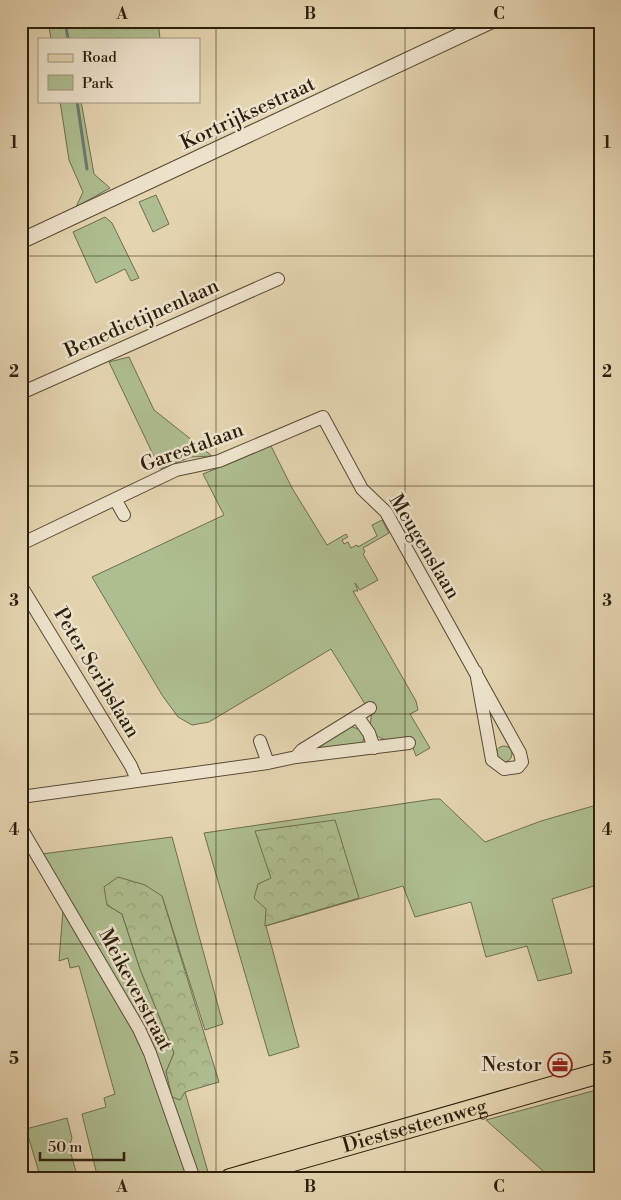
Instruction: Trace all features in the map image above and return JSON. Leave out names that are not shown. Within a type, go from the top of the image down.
[{"type":"main road","name":"Diestsesteenweg","points":[[230,1179],[600,1073]]},
{"type":"street","name":"Kortrijksestraat","points":[[21,241],[491,21]]},
{"type":"street","name":"Benedictijnenlaan","points":[[21,394],[278,279]]},
{"type":"street","name":"Garestalaan","points":[[21,544],[176,470],[219,461],[323,417]]},
{"type":"street","name":"Meugenslaan","points":[[323,417],[362,489],[386,512],[476,672],[522,760],[521,765],[504,769],[494,762],[476,672]]},
{"type":"street","points":[[115,499],[124,515]]},
{"type":"street","name":"Peter Scribslaan","points":[[21,586],[131,766],[137,780]]},
{"type":"street","points":[[296,757],[302,750],[370,708]]},
{"type":"street","points":[[357,716],[369,733],[374,748]]},
{"type":"street","points":[[488,739],[509,734]]},
{"type":"street","points":[[260,741],[268,764]]},
{"type":"street","points":[[21,797],[268,764],[296,757],[409,743]]},
{"type":"street","name":"Meikeverstraat","points":[[21,828],[125,1002],[150,1053],[194,1179]]},
{"type":"green space","points":[[48,21],[158,21],[160,38],[51,38]]},
{"type":"green space","points":[[60,102],[81,102],[94,174],[110,188],[76,207],[83,192],[69,160]]},
{"type":"green space","points":[[156,195],[169,224],[153,232],[139,202]]},
{"type":"green space","points":[[105,217],[112,223],[139,278],[131,281],[125,269],[96,283],[73,232]]},
{"type":"green space","points":[[129,357],[154,410],[212,456],[191,457],[160,469],[109,362]]},
{"type":"green space","points":[[271,446],[292,488],[327,545],[346,534],[348,537],[342,540],[344,544],[348,542],[351,548],[357,545],[358,547],[377,536],[372,525],[382,520],[389,533],[363,548],[365,552],[363,554],[378,580],[360,590],[355,583],[358,591],[353,591],[416,701],[418,710],[410,714],[430,748],[416,756],[409,737],[387,740],[379,737],[370,728],[372,709],[365,704],[331,649],[209,722],[192,725],[178,717],[162,695],[92,577],[224,515],[203,474]]},
{"type":"green space","points":[[350,726],[361,730],[364,737],[362,745],[310,749]]},
{"type":"green space","points":[[504,746],[510,748],[512,754],[510,760],[504,762],[498,760],[496,754],[498,748]]},
{"type":"green space","points":[[440,799],[485,842],[541,821],[600,804],[600,884],[552,899],[572,973],[538,981],[527,946],[486,957],[471,902],[415,917],[403,886],[266,926],[299,1047],[269,1056],[204,833]]},
{"type":"green space","points":[[335,820],[359,898],[265,926],[266,909],[254,898],[258,884],[271,878],[255,831]]},
{"type":"green space","points":[[172,837],[223,1024],[205,1030],[162,896],[107,905],[122,914],[140,969],[174,1053],[166,1072],[185,1092],[208,1172],[180,1179],[98,1179],[82,1114],[106,1107],[104,1098],[115,1094],[79,966],[70,968],[68,958],[59,961],[63,910],[42,854]]},
{"type":"green space","points":[[118,877],[145,885],[162,896],[219,1082],[185,1092],[180,1100],[172,1097],[166,1072],[174,1053],[140,969],[122,914],[107,905],[104,887]]},
{"type":"green space","points":[[600,1089],[600,1179],[552,1179],[486,1120]]},
{"type":"green space","points":[[67,1118],[72,1138],[69,1147],[78,1179],[41,1179],[26,1129]]},
{"type":"waterway","points":[[65,21],[68,38]]},
{"type":"waterway","points":[[77,102],[87,169]]},
{"type":"place","name":"Nestor","points":[[560,1065]]}]
